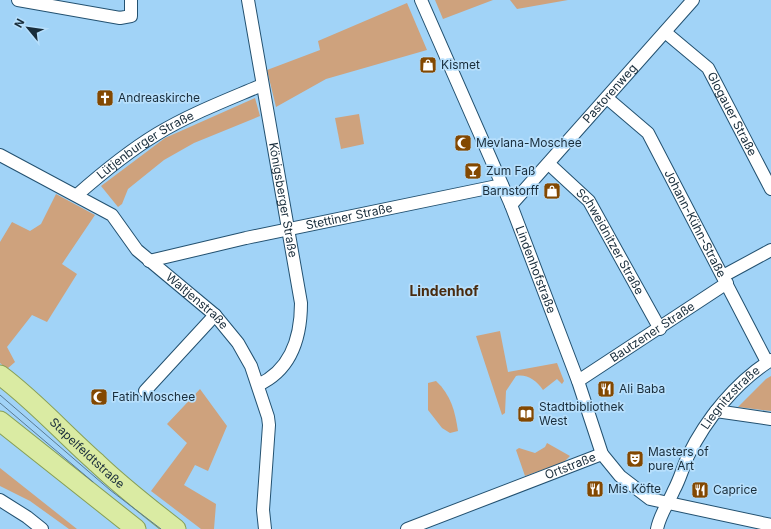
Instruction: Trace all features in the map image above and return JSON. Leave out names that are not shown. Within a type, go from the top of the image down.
[{"type":"main road","name":"Stapelfeldtstraße","points":[[0,375],[40,409],[96,463],[138,500],[176,529]]},
{"type":"main road","points":[[0,421],[136,529]]},
{"type":"street","points":[[18,0],[120,18],[131,16],[131,0]]},
{"type":"street","name":"Königsberger Straße","points":[[248,0],[301,303],[299,333],[294,348],[283,366],[270,379],[258,385]]},
{"type":"street","name":"Lindenhofstraße","points":[[421,0],[511,205],[578,381],[602,454]]},
{"type":"street","name":"Pastorenweg","points":[[511,205],[693,0]]},
{"type":"street","name":"Glogauer Straße","points":[[665,32],[708,68],[771,189]]},
{"type":"street","name":"Lütjenburger Straße","points":[[78,195],[117,162],[158,133],[212,106],[262,85]]},
{"type":"street","name":"Johann-Kühn-Straße","points":[[607,98],[648,134],[769,361]]},
{"type":"street","name":"Waltjenstraße","points":[[0,155],[78,195],[112,215],[137,250],[215,315],[238,343],[258,385],[269,425],[264,528]]},
{"type":"street","name":"Schweidnitzer Straße","points":[[549,164],[589,201],[660,329]]},
{"type":"street","name":"Stettiner Straße","points":[[149,261],[502,185]]},
{"type":"street","name":"Bautzener Straße","points":[[578,381],[660,329],[725,280],[771,250]]},
{"type":"street","points":[[145,391],[215,315]]},
{"type":"street","name":"Liegnitzstraße","points":[[657,529],[660,517],[689,456],[716,411],[742,382],[769,361]]},
{"type":"street","points":[[716,411],[771,419]]},
{"type":"street","name":"Ortstraße","points":[[407,529],[602,454],[620,476],[650,499],[771,525]]},
{"type":"street","points":[[0,500],[27,517],[42,529]]},
{"type":"shaded area","points":[[435,0],[493,0],[443,19]]},
{"type":"shaded area","points":[[510,0],[568,0],[517,9]]},
{"type":"shaded area","points":[[407,3],[427,50],[326,79],[276,107],[267,70],[320,50],[318,41]]},
{"type":"shaded area","points":[[255,98],[260,116],[194,143],[164,160],[128,189],[122,204],[118,207],[101,186],[165,138]]},
{"type":"shaded area","points":[[359,114],[364,144],[341,149],[335,118]]},
{"type":"shaded area","points":[[56,194],[95,215],[62,264],[77,274],[47,322],[32,315],[7,347],[15,362],[7,369],[0,363],[0,242],[12,222],[30,231],[41,224]]},
{"type":"shaded area","points":[[500,331],[508,372],[557,363],[564,381],[562,384],[557,379],[543,390],[531,378],[516,376],[506,391],[505,413],[502,415],[476,336]]},
{"type":"shaded area","points":[[771,376],[771,411],[738,407],[766,379]]},
{"type":"shaded area","points":[[436,381],[441,386],[452,404],[458,431],[450,433],[442,428],[428,410],[428,383]]},
{"type":"shaded area","points":[[200,389],[227,426],[208,471],[195,465],[184,485],[216,504],[214,529],[201,529],[151,491],[187,443],[167,424]]},
{"type":"shaded area","points":[[547,443],[570,456],[564,462],[525,476],[516,450],[519,448],[535,453],[545,447]]},
{"type":"shaded area","points":[[0,468],[77,529],[69,529],[30,501],[0,486]]},
{"type":"tram line","points":[[0,395],[110,490],[161,529]]},
{"type":"tram line","points":[[0,403],[93,482]]},
{"type":"place","name":"Kismet","points":[[428,65]]},
{"type":"place","name":"Andreaskirche","points":[[105,98]]},
{"type":"place","name":"Mevlana-Moschee","points":[[463,143]]},
{"type":"place","name":"Zum Faß","points":[[473,171]]},
{"type":"place","name":"Barnstorff","points":[[552,191]]},
{"type":"place","name":"Ali Baba","points":[[606,389]]},
{"type":"place","name":"Fatih Moschee","points":[[99,397]]},
{"type":"place","name":"Stadtbibliothek West","points":[[526,414]]},
{"type":"place","name":"Masters of pure Art","points":[[635,459]]},
{"type":"place","name":"Mis Köfte","points":[[595,489]]},
{"type":"place","name":"Caprice","points":[[700,490]]},
{"type":"district","name":"Lindenhof","points":[[444,291]]}]
